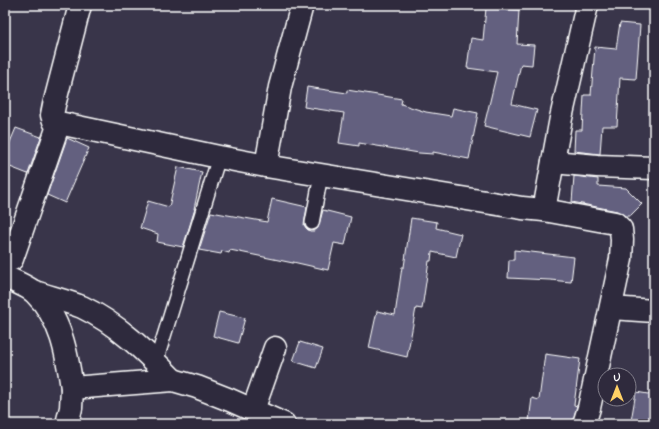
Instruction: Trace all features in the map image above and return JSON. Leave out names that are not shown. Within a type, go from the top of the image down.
[{"type":"street","points":[[80,5],[52,115],[54,121],[266,166],[544,210],[615,223],[618,225],[621,229],[622,240],[621,259],[584,424]]},
{"type":"street","points":[[266,166],[280,87],[302,5]]},
{"type":"street","points":[[544,210],[561,118],[587,5]]},
{"type":"street","points":[[59,123],[8,268],[35,292],[56,320],[69,366],[72,388],[71,408],[67,424]]},
{"type":"street","points":[[553,162],[597,166],[654,168]]},
{"type":"street","points":[[35,292],[81,307],[112,324],[156,362],[173,380]]},
{"type":"street","points":[[611,308],[654,311]]},
{"type":"street","points":[[253,410],[275,348]]},
{"type":"street","points":[[72,388],[173,380],[197,387],[284,424]]},
{"type":"lane","points":[[156,362],[219,157]]},
{"type":"lane","points":[[312,223],[321,175]]},
{"type":"building","points":[[486,8],[519,10],[517,44],[534,45],[532,65],[521,64],[512,104],[537,110],[530,137],[484,126],[497,72],[467,68],[471,38],[483,40]]},
{"type":"building","points":[[620,23],[640,25],[636,79],[620,78],[617,126],[602,126],[600,154],[574,151],[575,130],[582,130],[584,95],[591,95],[595,47],[616,49]]},
{"type":"building","points":[[307,87],[347,93],[347,90],[402,99],[401,104],[426,112],[451,116],[453,108],[478,113],[469,159],[433,152],[433,154],[419,153],[359,143],[359,146],[339,143],[344,113],[304,107]]},
{"type":"building","points":[[16,128],[41,137],[28,174],[5,165],[5,154]]},
{"type":"building","points":[[67,138],[89,148],[65,203],[47,195]]},
{"type":"building","points":[[178,167],[202,172],[195,209],[183,247],[157,242],[158,234],[140,228],[148,201],[169,207]]},
{"type":"building","points":[[574,176],[598,179],[598,186],[626,188],[642,204],[630,216],[625,216],[617,211],[572,202]]},
{"type":"building","points":[[272,199],[307,207],[304,225],[310,231],[314,231],[318,228],[323,210],[351,217],[345,245],[334,243],[328,270],[230,250],[229,253],[222,251],[221,254],[199,250],[211,212],[267,222]]},
{"type":"building","points":[[411,218],[437,222],[436,228],[461,234],[456,257],[432,252],[431,261],[429,261],[422,309],[416,308],[407,357],[369,348],[377,311],[395,315]]},
{"type":"building","points":[[514,250],[574,257],[571,282],[508,278],[509,260],[514,260]]},
{"type":"building","points":[[219,312],[245,318],[238,343],[213,336]]},
{"type":"building","points":[[300,342],[323,349],[316,368],[293,361]]},
{"type":"building","points":[[545,354],[580,359],[574,405],[577,406],[572,424],[547,424],[529,421],[532,398],[539,400]]},
{"type":"building","points":[[637,392],[654,395],[654,424],[631,421],[633,407],[637,407]]}]
